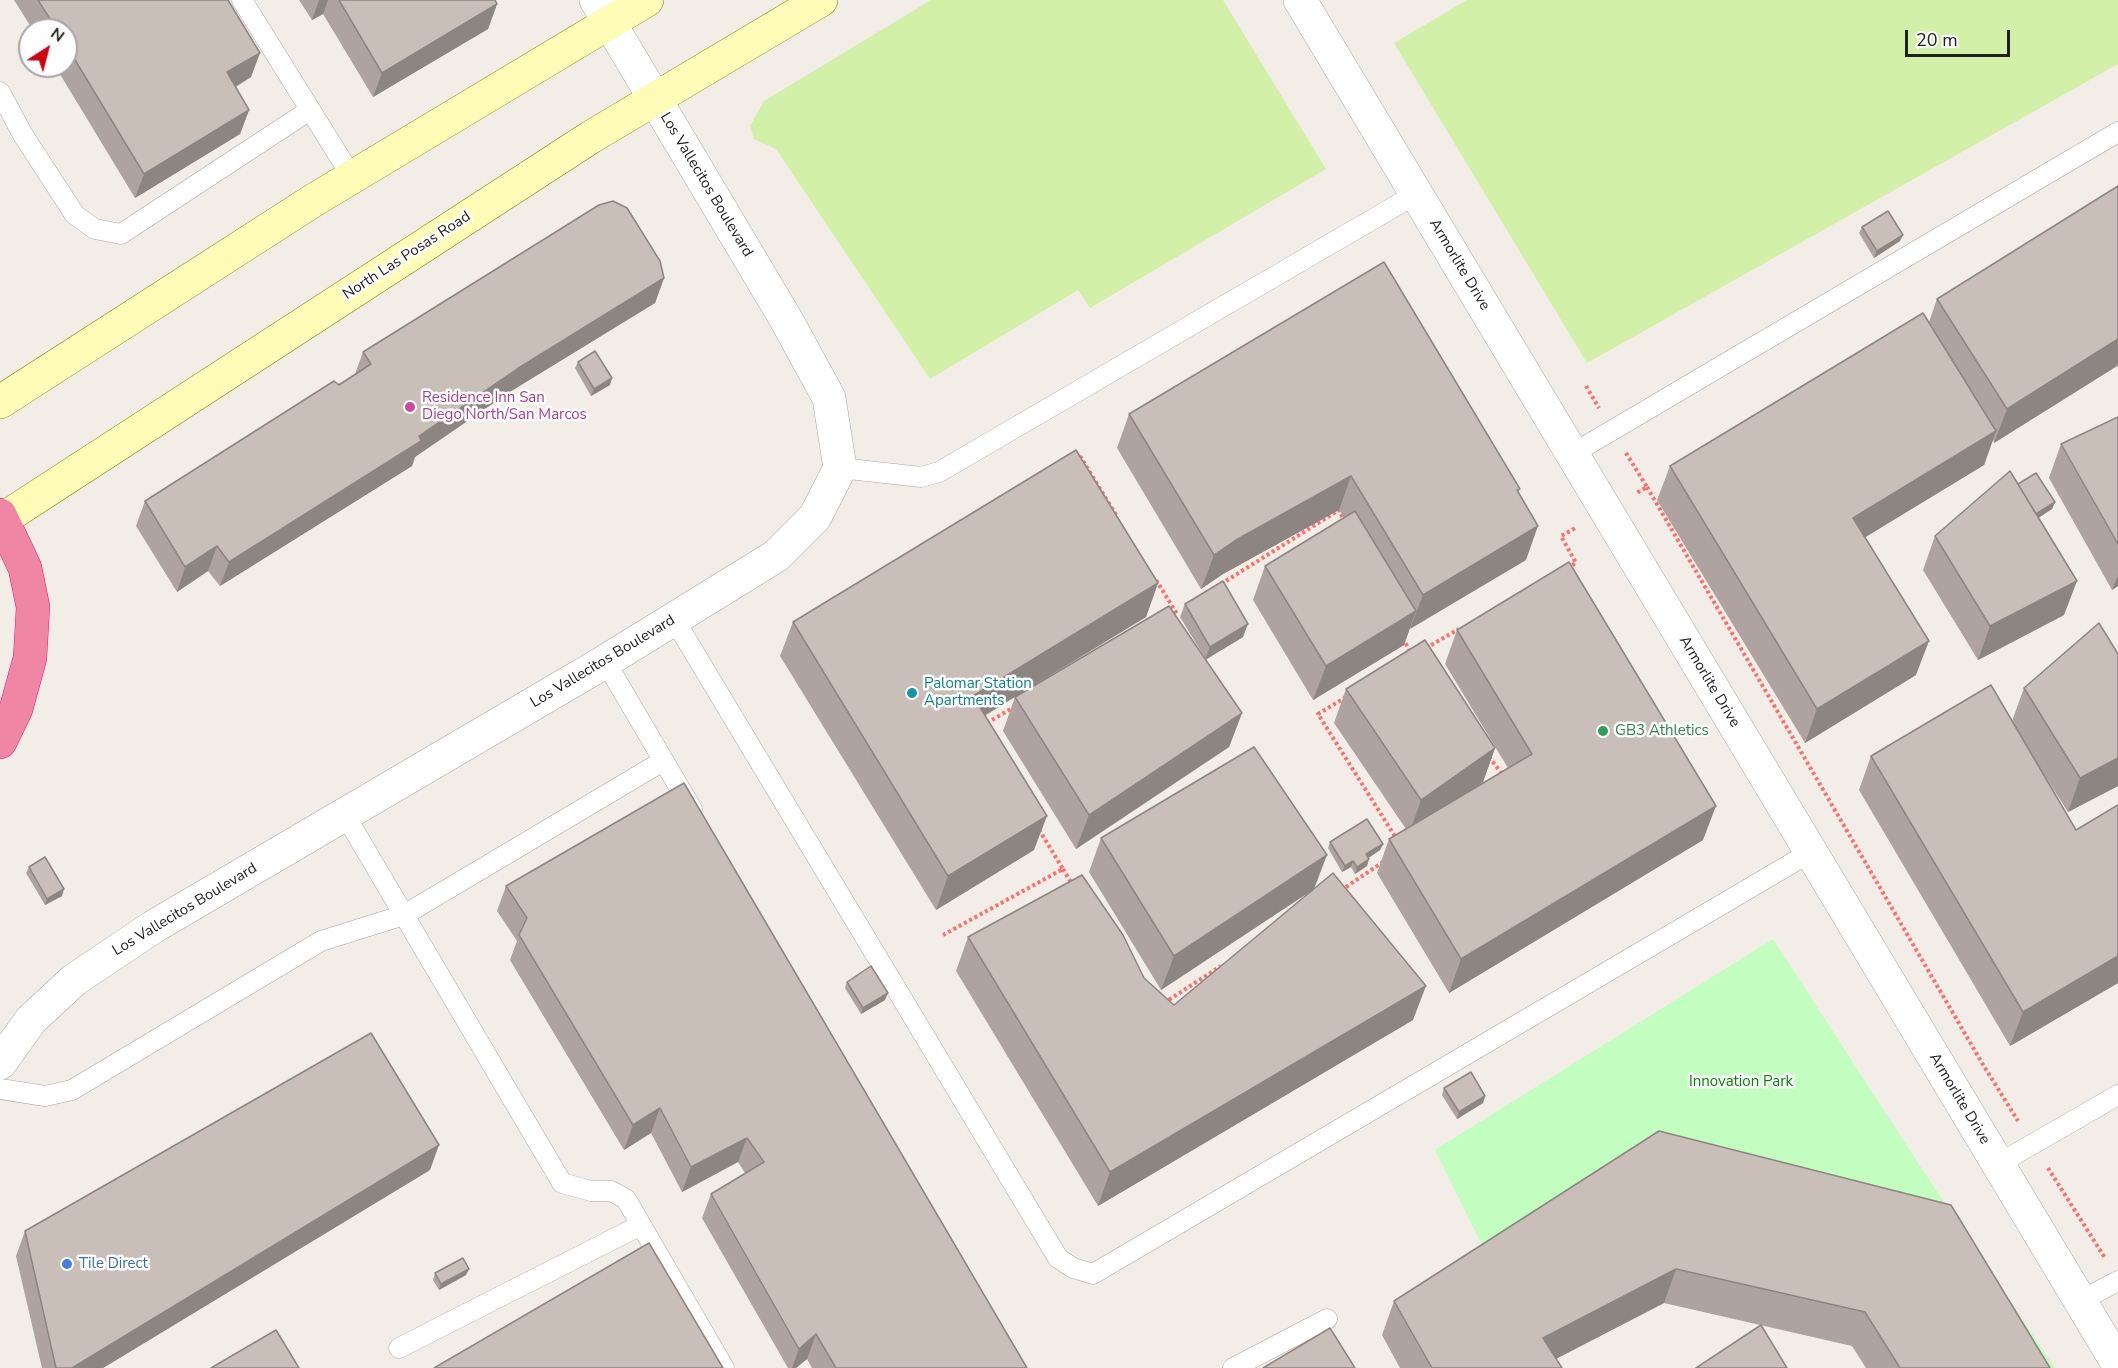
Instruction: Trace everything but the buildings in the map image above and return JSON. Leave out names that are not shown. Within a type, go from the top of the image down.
[{"type":"highway","points":[[0,742],[16,709],[30,657],[33,607],[25,568],[1,519]]},
{"type":"main road","points":[[0,402],[352,177],[603,11],[647,0]]},
{"type":"main road","name":"North Las Posas Road","points":[[1,519],[591,137],[821,0]]},
{"type":"street","name":"Armorlite Drive","points":[[1300,0],[2118,1364]]},
{"type":"street","name":"Los Vallecitos Boulevard","points":[[0,1063],[31,1020],[74,980],[153,927],[605,661],[777,556],[815,517],[840,468],[829,398],[787,321],[603,11]]},
{"type":"lane","points":[[242,0],[352,177]]},
{"type":"lane","points":[[0,92],[24,135],[75,215],[95,229],[122,234],[310,110]]},
{"type":"lane","points":[[1572,454],[2118,132]]},
{"type":"lane","points":[[840,468],[921,477],[939,472],[1416,194]]},
{"type":"lane","points":[[674,619],[1058,1258],[1073,1268],[1093,1274],[1811,852]]},
{"type":"lane","points":[[605,661],[700,822]]},
{"type":"lane","points":[[0,1089],[45,1096],[72,1090],[321,941],[404,915],[663,760]]},
{"type":"lane","points":[[345,815],[562,1183],[591,1191],[611,1191],[626,1199],[724,1368]]},
{"type":"lane","points":[[1998,1164],[2118,1095]]},
{"type":"lane","points":[[399,1348],[641,1225]]},
{"type":"lane","points":[[2080,1301],[2118,1281]]},
{"type":"lane","points":[[1233,1368],[1327,1319]]},
{"type":"path","points":[[1080,456],[1117,515]]},
{"type":"path","points":[[1647,487],[1982,1063],[2107,1261]]},
{"type":"path","points":[[1213,588],[1339,510],[1349,531]]},
{"type":"path","points":[[1565,569],[1576,563]]},
{"type":"path","points":[[1153,574],[1177,614]]},
{"type":"path","points":[[1167,620],[1186,607]]},
{"type":"path","points":[[1423,650],[1463,627]]},
{"type":"path","points":[[1402,635],[1412,656]]},
{"type":"path","points":[[1356,691],[1318,714],[1396,839]]},
{"type":"path","points":[[980,727],[1021,703]]},
{"type":"path","points":[[1484,751],[1506,779]]},
{"type":"path","points":[[1033,818],[1075,889]]},
{"type":"path","points":[[1336,893],[1384,861]]},
{"type":"path","points":[[944,935],[1063,869]]},
{"type":"path","points":[[1346,887],[1352,896]]},
{"type":"path","points":[[1162,1004],[1230,961]]},
{"type":"green space","points":[[931,0],[1223,0],[1326,169],[1090,308],[1078,290],[930,379],[776,149],[754,139],[750,126],[764,101]]},
{"type":"green space","points":[[1467,0],[2118,0],[2118,64],[1587,363],[1394,43]]},
{"type":"green space","name":"Innovation Park","points":[[1773,939],[1920,1166],[2055,1368],[2051,1368],[1939,1239],[1485,1251],[1435,1150]]},
{"type":"place","name":"Residence Inn San Diego North/San Marcos","points":[[410,407]]},
{"type":"place","name":"Palomar Station Apartments","points":[[912,693]]},
{"type":"place","name":"GB3 Athletics","points":[[1603,731]]},
{"type":"place","name":"Tile Direct","points":[[67,1264]]}]
